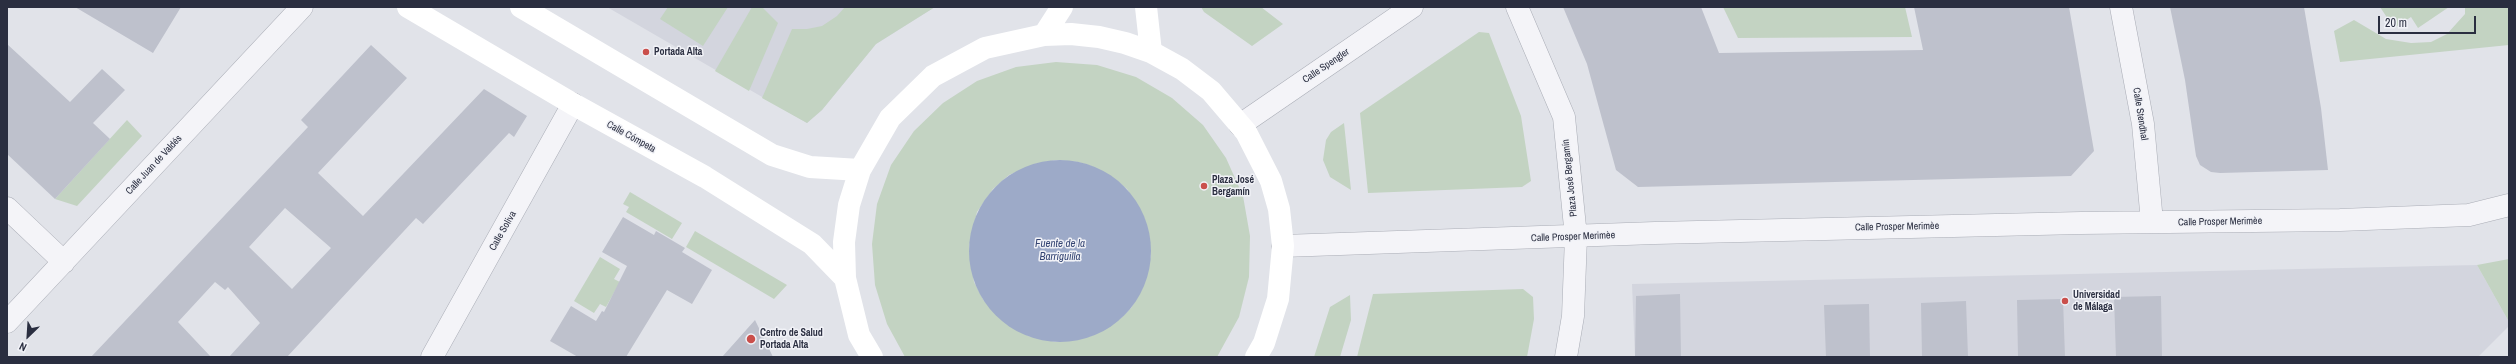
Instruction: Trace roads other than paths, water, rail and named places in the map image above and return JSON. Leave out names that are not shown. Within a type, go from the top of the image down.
[{"type":"main road","name":"Calle Cómpeta","points":[[408,7],[573,104],[705,177],[812,244],[845,278]]},
{"type":"main road","points":[[521,7],[772,155],[810,167],[860,170]]},
{"type":"main road","points":[[1044,35],[1062,7]]},
{"type":"main road","points":[[1146,7],[1151,52]]},
{"type":"main road","points":[[872,357],[859,335],[845,278],[844,242],[848,205],[860,170],[890,118],[933,76],[986,48],[1044,35],[1099,37],[1151,52],[1182,69],[1211,91],[1246,132],[1270,181],[1279,208],[1283,246],[1278,299],[1264,343],[1256,357]]},
{"type":"street","name":"Calle Juan de Valdés","points":[[7,322],[302,7]]},
{"type":"street","name":"Calle Spengler","points":[[1240,125],[1412,7]]},
{"type":"street","name":"Plaza José Bergamín","points":[[1518,7],[1564,117],[1576,237],[1573,316],[1566,357]]},
{"type":"street","name":"Calle Stendhal","points":[[2121,7],[2143,124],[2152,222]]},
{"type":"street","name":"Calle Soliva","points":[[432,357],[573,104]]},
{"type":"street","name":"Calle Prosper Merimèe","points":[[1283,246],[2152,222],[2340,220],[2469,215],[2509,205]]},
{"type":"street","points":[[7,208],[64,262]]},
{"type":"water","name":"Fuente de la Barriguilla","points":[[1060,160],[1078,162],[1095,167],[1110,175],[1130,193],[1144,216],[1149,233],[1151,251],[1149,269],[1144,286],[1136,301],[1118,321],[1095,335],[1078,340],[1060,342],[1042,340],[1025,335],[1010,327],[990,309],[976,286],[971,269],[969,251],[971,233],[976,216],[984,201],[1002,181],[1025,167],[1042,162]]},
{"type":"place","name":"Portada Alta","points":[[646,52]]},
{"type":"place","name":"Plaza José Bergamín","points":[[1204,186]]},
{"type":"place","name":"Universidad de Málaga","points":[[2065,301]]},
{"type":"place","name":"Centro de Salud Portada Alta","points":[[751,339]]}]
